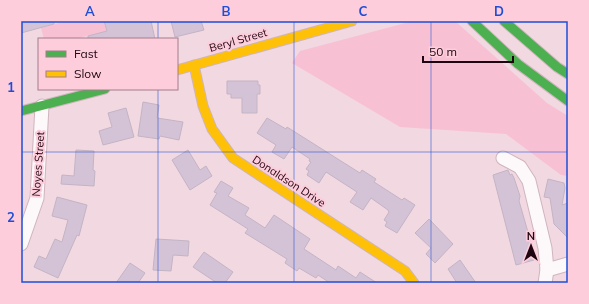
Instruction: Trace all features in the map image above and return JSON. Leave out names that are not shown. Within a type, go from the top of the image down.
[{"type":"main road","name":"Beryl Street","points":[[178,70],[352,21]]},
{"type":"main road","points":[[472,21],[498,47],[538,80],[568,101]]},
{"type":"main road","points":[[504,21],[556,67],[568,74]]},
{"type":"main road","name":"Donaldson Drive","points":[[194,65],[203,106],[212,129],[233,158],[405,271],[414,283]]},
{"type":"main road","points":[[21,111],[101,90]]},
{"type":"street","name":"Noyes Street","points":[[21,244],[37,198],[42,106]]},
{"type":"street","points":[[503,158],[520,167],[529,181],[545,248],[547,270],[545,283]]},
{"type":"street","points":[[547,270],[568,264]]},
{"type":"shaded area","points":[[66,21],[104,21],[107,31],[79,38],[44,38],[41,28]]},
{"type":"shaded area","points":[[413,21],[455,21],[547,103],[568,116],[568,176],[561,175],[506,134],[400,127],[292,63],[300,51]]},
{"type":"building","points":[[21,21],[54,21],[54,24],[21,33]]},
{"type":"building","points":[[104,21],[151,21],[155,38],[88,38],[88,36],[107,31]]},
{"type":"building","points":[[171,21],[201,21],[204,30],[175,37]]},
{"type":"building","points":[[227,81],[258,81],[258,85],[260,85],[260,94],[257,94],[257,113],[242,113],[242,98],[231,98],[231,94],[227,94]]},
{"type":"building","points":[[143,102],[159,105],[157,118],[183,122],[179,140],[160,136],[159,139],[138,136]]},
{"type":"building","points":[[126,108],[134,137],[103,145],[99,131],[112,127],[108,113]]},
{"type":"building","points":[[267,118],[286,129],[287,127],[360,173],[362,170],[376,179],[374,182],[402,200],[404,198],[415,205],[397,233],[385,226],[387,222],[384,220],[389,212],[388,210],[371,198],[363,210],[350,202],[357,192],[326,172],[319,183],[307,175],[309,171],[306,169],[311,162],[309,161],[310,159],[292,147],[284,159],[272,152],[276,145],[257,133]]},
{"type":"building","points":[[76,150],[94,151],[94,186],[61,184],[62,175],[74,176]]},
{"type":"building","points":[[188,150],[200,170],[206,166],[212,176],[190,190],[172,160]]},
{"type":"building","points":[[508,170],[510,175],[512,174],[514,178],[520,196],[519,201],[532,246],[534,260],[516,265],[493,175]]},
{"type":"building","points":[[548,179],[564,183],[565,188],[562,205],[568,203],[568,238],[554,224],[550,198],[544,197]]},
{"type":"building","points":[[221,181],[233,188],[228,196],[249,208],[245,215],[265,228],[274,215],[310,239],[304,249],[336,270],[338,266],[356,278],[360,272],[377,283],[330,283],[318,275],[316,278],[299,268],[297,271],[285,263],[287,259],[245,233],[248,229],[210,205],[217,193],[214,192]]},
{"type":"building","points":[[57,197],[87,205],[79,236],[77,235],[58,278],[34,267],[39,256],[46,259],[55,239],[62,242],[68,220],[52,216]]},
{"type":"building","points":[[429,219],[453,244],[435,263],[426,254],[431,248],[415,233]]},
{"type":"building","points":[[156,239],[189,241],[188,256],[173,255],[171,271],[153,270]]},
{"type":"building","points":[[204,252],[233,272],[225,283],[217,283],[193,267]]},
{"type":"building","points":[[460,260],[476,283],[457,283],[448,269]]},
{"type":"building","points":[[130,263],[145,273],[138,283],[116,283]]},
{"type":"traffic: fast","points":[[472,21],[518,64],[568,101]]},
{"type":"traffic: fast","points":[[504,21],[557,67],[568,74]]},
{"type":"traffic: fast","points":[[21,111],[101,90]]},
{"type":"traffic: slow","points":[[178,70],[352,21]]},
{"type":"traffic: slow","points":[[194,65],[203,106],[212,129],[233,158],[405,271],[414,283]]}]
